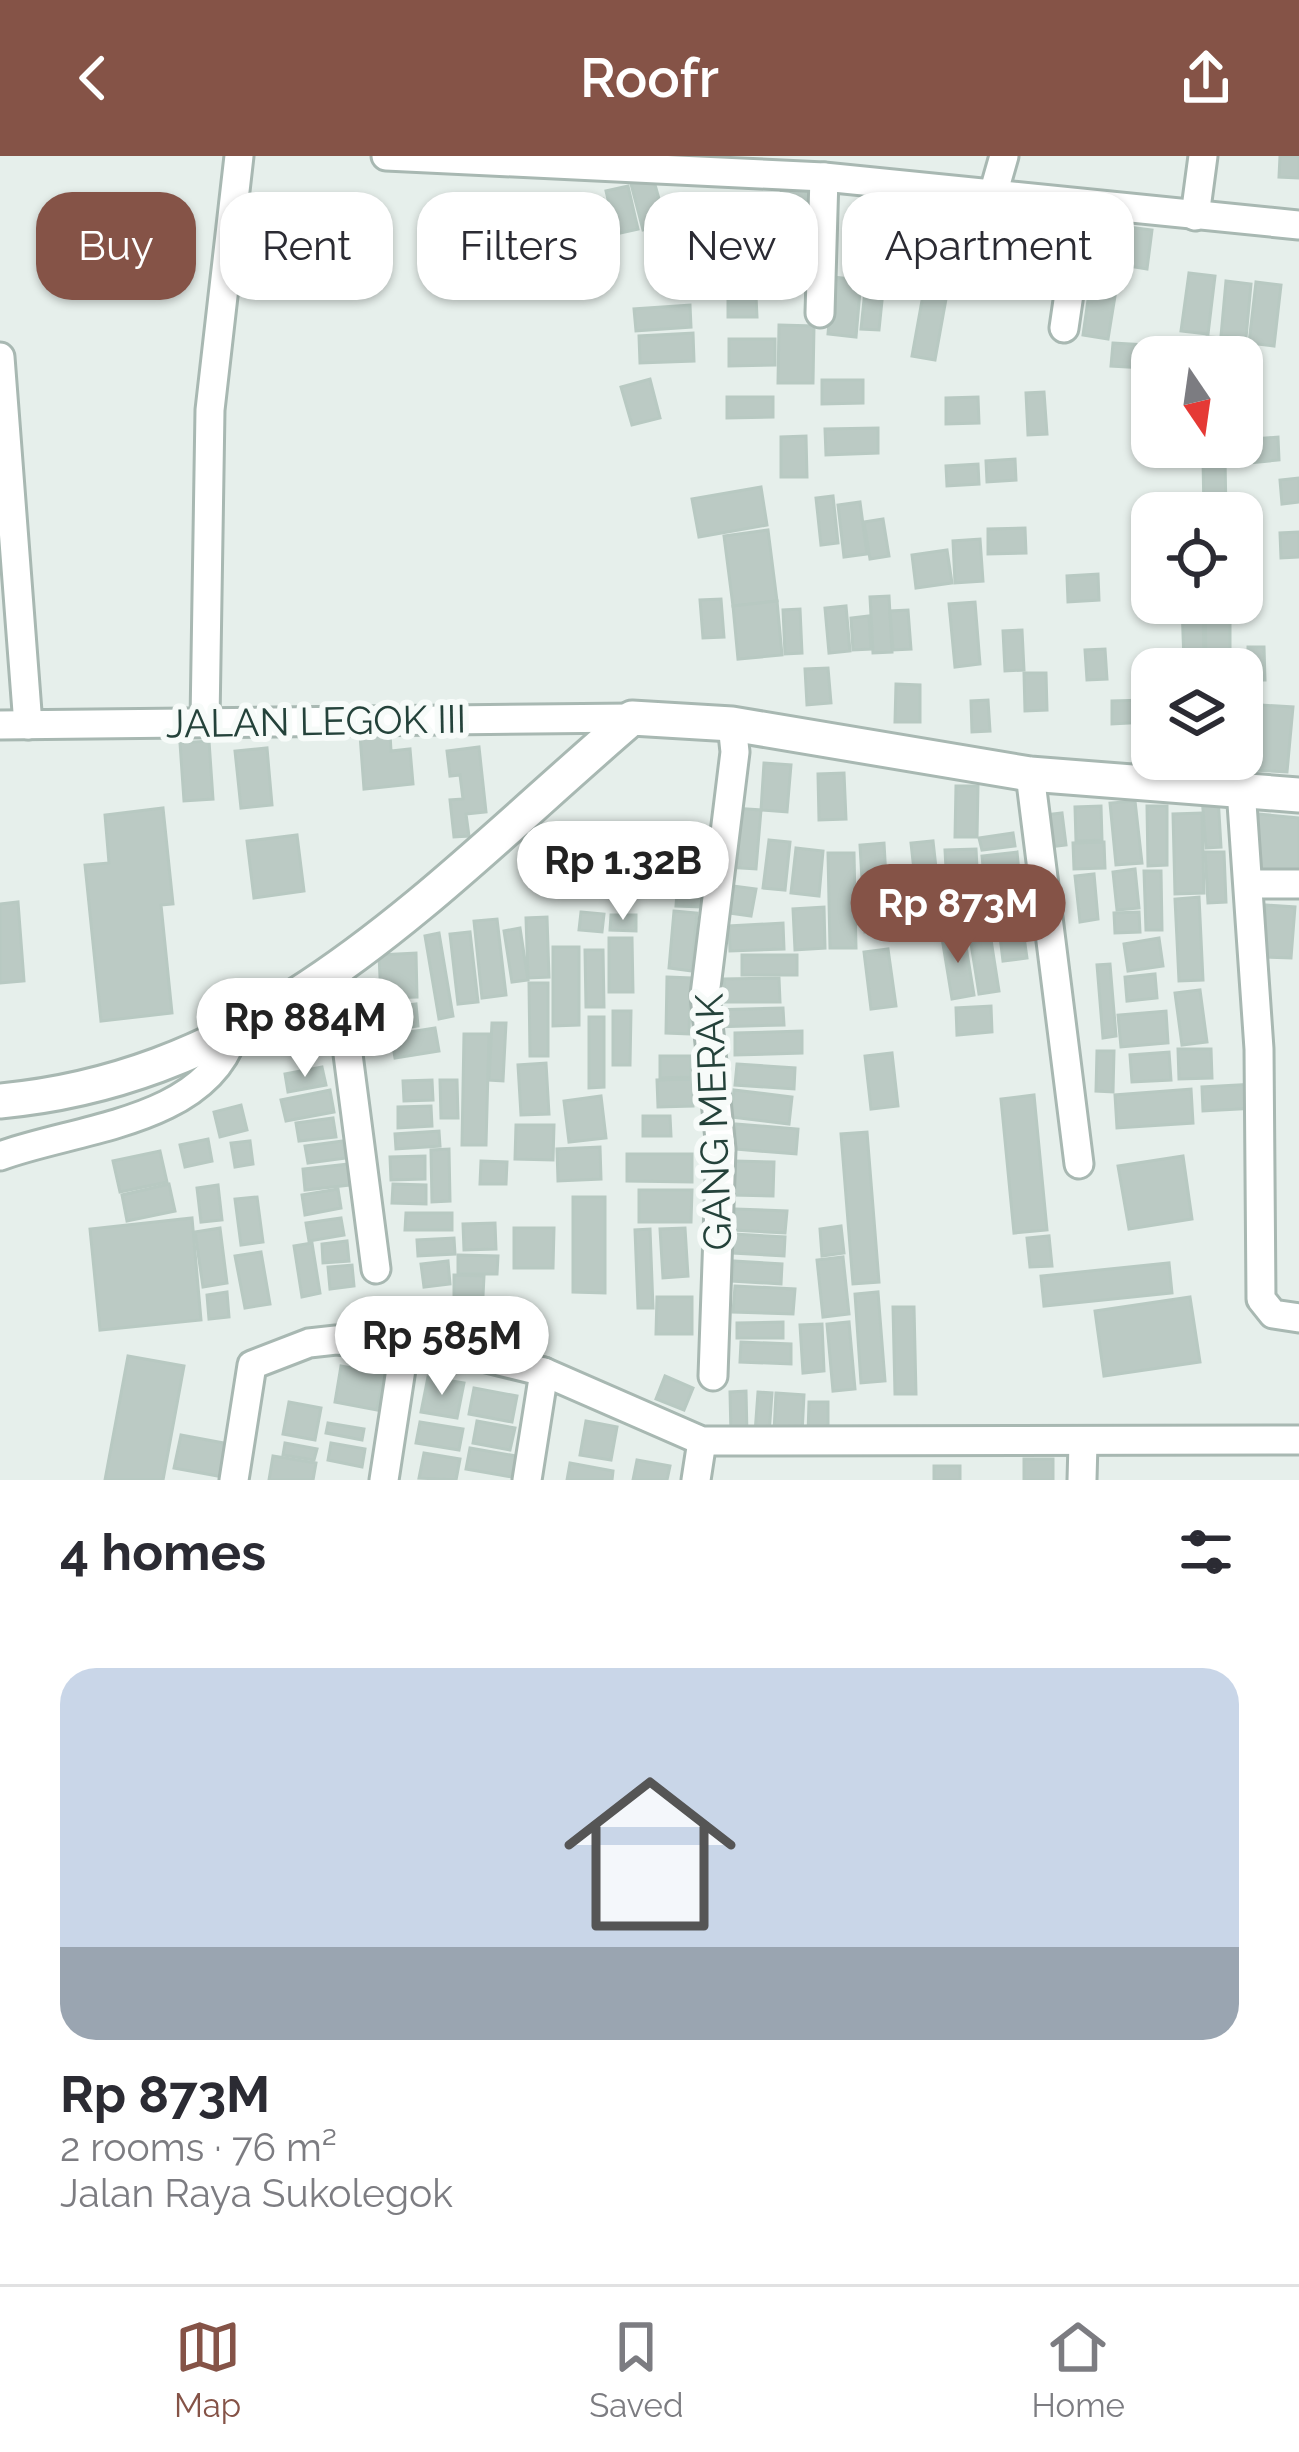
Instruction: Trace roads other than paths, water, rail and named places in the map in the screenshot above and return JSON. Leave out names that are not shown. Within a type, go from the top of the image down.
[{"type":"street","points":[[205,721],[210,410],[239,156]]},
{"type":"street","points":[[386,156],[787,166],[824,177],[1000,192]]},
{"type":"street","points":[[994,191],[1004,156]]},
{"type":"street","points":[[1195,216],[1203,156]]},
{"type":"street","points":[[820,313],[824,177]]},
{"type":"street","points":[[1134,210],[1299,225]]},
{"type":"street","points":[[1064,328],[1068,300]]},
{"type":"street","points":[[0,357],[14,725]]},
{"type":"street","points":[[0,1101],[117,1080],[233,1036],[337,970],[632,718],[732,724],[1030,774],[1299,794]]},
{"type":"street","name":"JALAN LEGOK III","points":[[14,725],[632,718]]},
{"type":"street","name":"GANG MERAK","points":[[713,1376],[721,1149],[705,995],[735,752],[732,724]]},
{"type":"street","points":[[1030,774],[1079,1164]]},
{"type":"street","points":[[1241,789],[1261,1076],[1262,1299],[1273,1315],[1299,1318]]},
{"type":"street","points":[[1251,884],[1299,884]]},
{"type":"street","points":[[337,970],[376,1269]]},
{"type":"street","points":[[0,1156],[160,1106],[223,1066],[233,1036]]},
{"type":"street","points":[[234,1480],[252,1365],[308,1343],[405,1343],[544,1372],[702,1441],[1299,1440]]},
{"type":"street","points":[[384,1480],[405,1343]]},
{"type":"street","points":[[527,1480],[544,1372]]},
{"type":"street","points":[[696,1480],[702,1441]]},
{"type":"street","points":[[1082,1443],[1082,1480]]}]
